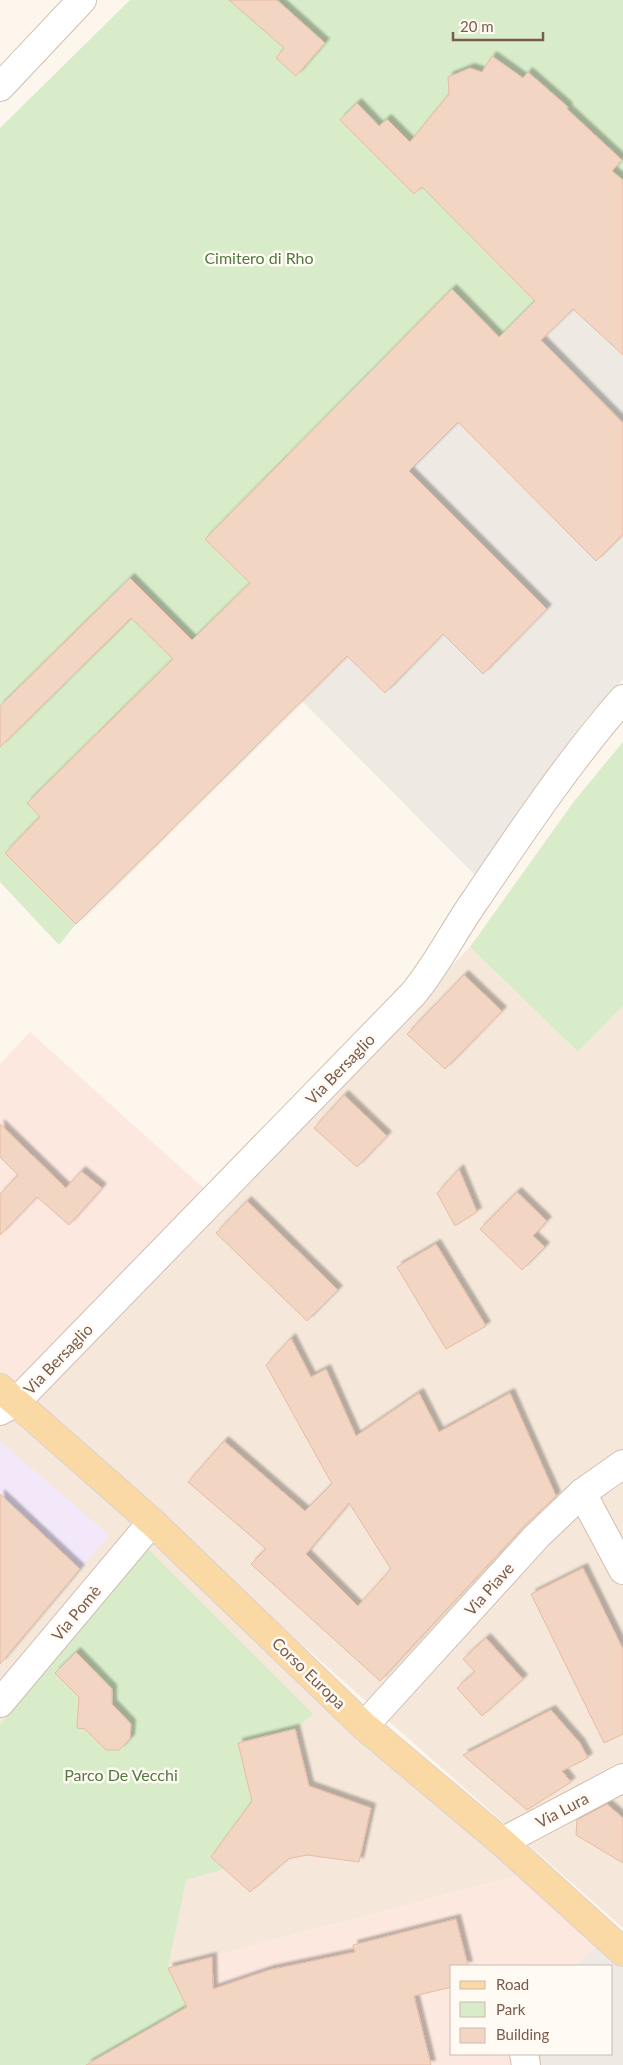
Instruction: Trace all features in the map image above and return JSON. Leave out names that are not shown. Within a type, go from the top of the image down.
[{"type":"main road","name":"Corso Europa","points":[[5,1401],[152,1522],[364,1726],[502,1842],[623,1952]]},
{"type":"street","points":[[0,87],[82,0]]},
{"type":"street","name":"Via Bersaglio","points":[[5,1401],[419,987],[430,974],[475,900],[594,732],[623,699]]},
{"type":"street","name":"Via Piave","points":[[364,1726],[537,1536],[582,1493],[623,1464]]},
{"type":"street","points":[[582,1493],[623,1570]]},
{"type":"street","name":"Via Pomè","points":[[0,1703],[152,1522]]},
{"type":"street","name":"Via Lura","points":[[502,1842],[623,1778]]},
{"type":"shaded area","points":[[574,308],[623,355],[623,679],[585,720],[475,875],[302,701],[347,655],[285,593]]},
{"type":"shaded area","points":[[470,947],[578,1052],[623,1006],[623,1928],[26,1401]]},
{"type":"shaded area","points":[[30,1032],[209,1193],[16,1392],[0,1377],[0,1064]]},
{"type":"shaded area","points":[[0,1406],[529,1873],[168,1968],[0,2065]]},
{"type":"shaded area","points":[[0,1441],[109,1535],[0,1664]]},
{"type":"shaded area","points":[[529,1873],[604,1941],[574,1965],[450,1965],[450,2055],[527,2055],[529,2065],[215,2065],[168,1968]]},
{"type":"shaded area","points":[[604,1941],[623,1959],[623,2065],[529,2065],[527,2055],[613,2055],[613,1965],[574,1965]]},
{"type":"green space","name":"Cimitero di Rho","points":[[130,0],[623,0],[623,355],[574,308],[285,593],[347,656],[76,924],[59,945],[0,882],[0,128]]},
{"type":"green space","points":[[623,742],[623,1006],[578,1052],[470,947],[575,800]]},
{"type":"green space","name":"Parco De Vecchi","points":[[147,1548],[313,1714],[295,1729],[238,1743],[252,1801],[212,1857],[224,1869],[186,1880],[168,1968],[187,2007],[86,2065],[0,2065],[0,1725]]},
{"type":"building","points":[[229,0],[277,0],[325,43],[296,76],[276,58],[284,48]]},
{"type":"building","points":[[492,56],[523,78],[528,72],[568,107],[567,109],[622,160],[612,171],[623,180],[623,355],[573,309],[541,340],[623,423],[623,534],[596,561],[458,422],[409,471],[547,609],[483,674],[443,634],[385,693],[347,656],[76,924],[5,853],[40,817],[27,803],[173,659],[131,618],[0,747],[0,706],[130,578],[192,640],[250,583],[205,539],[452,289],[499,337],[535,301],[422,187],[414,194],[340,120],[357,103],[379,126],[387,119],[410,142],[449,94],[448,77],[470,68],[482,72]]},
{"type":"building","points":[[464,975],[502,1011],[445,1069],[407,1034]]},
{"type":"building","points":[[344,1095],[387,1136],[357,1167],[314,1128]]},
{"type":"building","points":[[0,1124],[66,1188],[81,1171],[102,1188],[69,1225],[37,1197],[0,1235],[0,1194],[18,1175],[0,1157]]},
{"type":"building","points":[[459,1169],[477,1212],[455,1226],[437,1193]]},
{"type":"building","points":[[517,1192],[547,1221],[533,1236],[545,1247],[522,1270],[480,1229]]},
{"type":"building","points":[[247,1201],[338,1290],[307,1321],[216,1233]]},
{"type":"building","points":[[436,1244],[486,1326],[446,1349],[397,1267]]},
{"type":"building","points":[[291,1338],[311,1377],[326,1369],[356,1436],[419,1393],[439,1432],[510,1393],[556,1496],[525,1525],[380,1681],[251,1564],[266,1549],[188,1482],[224,1441],[305,1511],[332,1484],[266,1365]],"holes":[[[349,1503],[391,1569],[358,1606],[306,1554]]]},
{"type":"building","points":[[0,1494],[80,1569],[0,1664]]},
{"type":"building","points":[[583,1568],[623,1649],[623,1734],[604,1743],[531,1594]]},
{"type":"building","points":[[486,1638],[523,1679],[482,1716],[457,1688],[475,1672],[463,1659]]},
{"type":"building","points":[[76,1652],[112,1689],[112,1704],[131,1724],[130,1739],[119,1750],[106,1750],[85,1729],[77,1728],[79,1697],[55,1673]]},
{"type":"building","points":[[551,1710],[580,1743],[588,1758],[562,1771],[571,1782],[527,1810],[463,1755]]},
{"type":"building","points":[[295,1729],[309,1786],[371,1808],[359,1862],[307,1855],[288,1859],[250,1892],[211,1857],[252,1801],[238,1743]]},
{"type":"building","points":[[607,1804],[623,1818],[623,1863],[576,1835],[577,1820]]},
{"type":"building","points":[[456,1919],[468,1965],[450,1965],[450,1987],[414,1996],[431,2065],[86,2065],[187,2007],[168,1968],[212,1957],[213,1989],[269,1970],[355,1952],[353,1945]]}]
